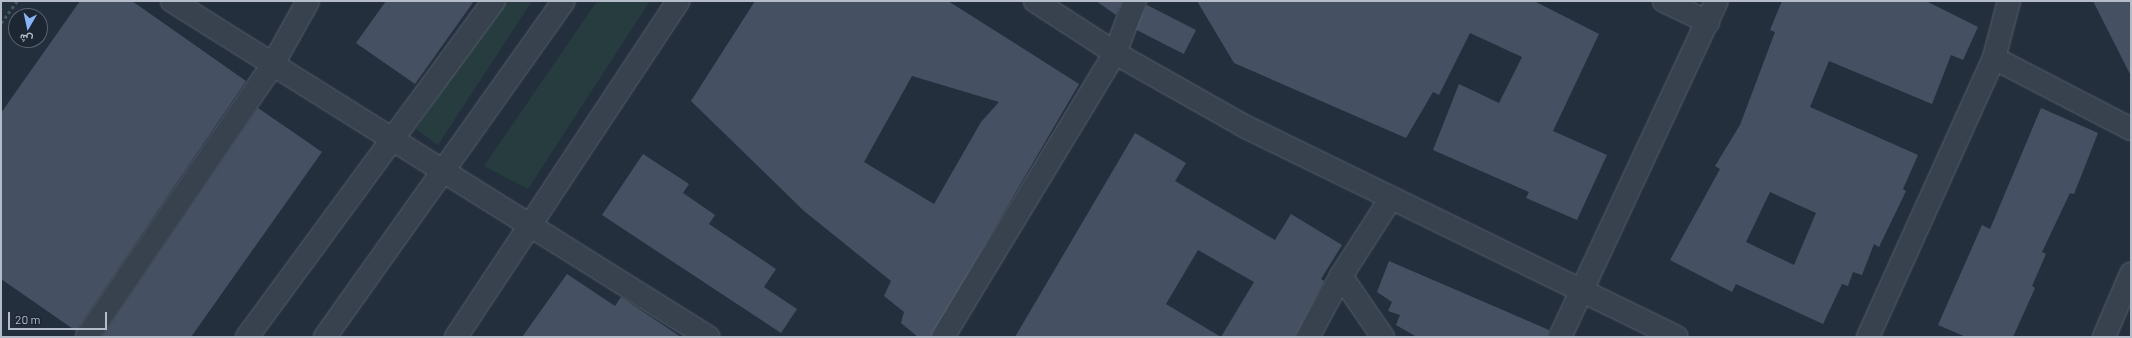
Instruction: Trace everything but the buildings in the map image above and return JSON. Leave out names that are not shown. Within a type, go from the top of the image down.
[{"type":"street","points":[[172,1],[531,224],[708,337]]},
{"type":"street","points":[[87,337],[273,64],[308,1]]},
{"type":"street","points":[[247,337],[494,1]]},
{"type":"street","points":[[325,337],[564,1]]},
{"type":"street","points":[[456,337],[678,1]]},
{"type":"street","points":[[1035,1],[1115,53],[1246,127],[1676,337]]},
{"type":"street","points":[[943,337],[1115,53],[1135,1]]},
{"type":"street","points":[[1664,1],[1708,22]]},
{"type":"street","points":[[1560,337],[1717,1]]},
{"type":"street","points":[[1868,337],[1994,58],[2009,1]]},
{"type":"street","points":[[1994,58],[2131,129]]},
{"type":"street","points":[[1308,337],[1341,276],[1391,198]]},
{"type":"street","points":[[2104,337],[2131,274]]},
{"type":"street","points":[[1341,276],[1383,337]]},
{"type":"path","points":[[1,23],[17,1]]},
{"type":"green space","points":[[503,1],[532,1],[438,145],[416,129]]},
{"type":"green space","points":[[597,1],[650,1],[528,189],[484,166]]}]
